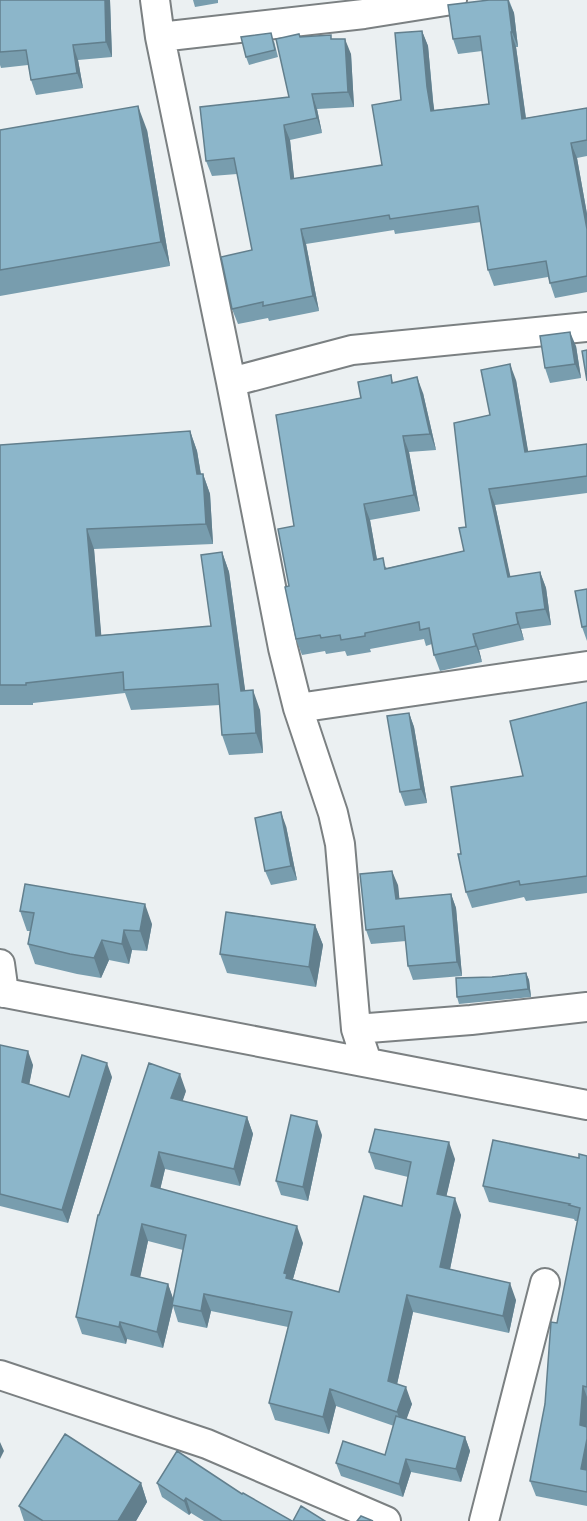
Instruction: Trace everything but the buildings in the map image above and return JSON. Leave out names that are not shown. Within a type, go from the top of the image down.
[{"type":"street","points":[[154,0],[283,648],[298,708],[333,813],[340,844],[356,1029],[367,1062]]},
{"type":"street","points":[[160,37],[364,14],[452,0]]},
{"type":"street","points":[[231,382],[352,350],[587,327]]},
{"type":"street","points":[[298,708],[587,666]]},
{"type":"street","points":[[0,964],[2,993],[587,1105]]},
{"type":"street","points":[[356,1029],[471,1020],[587,1007]]},
{"type":"street","points":[[484,1521],[545,1283]]},
{"type":"street","points":[[0,1375],[207,1444],[386,1521]]}]
